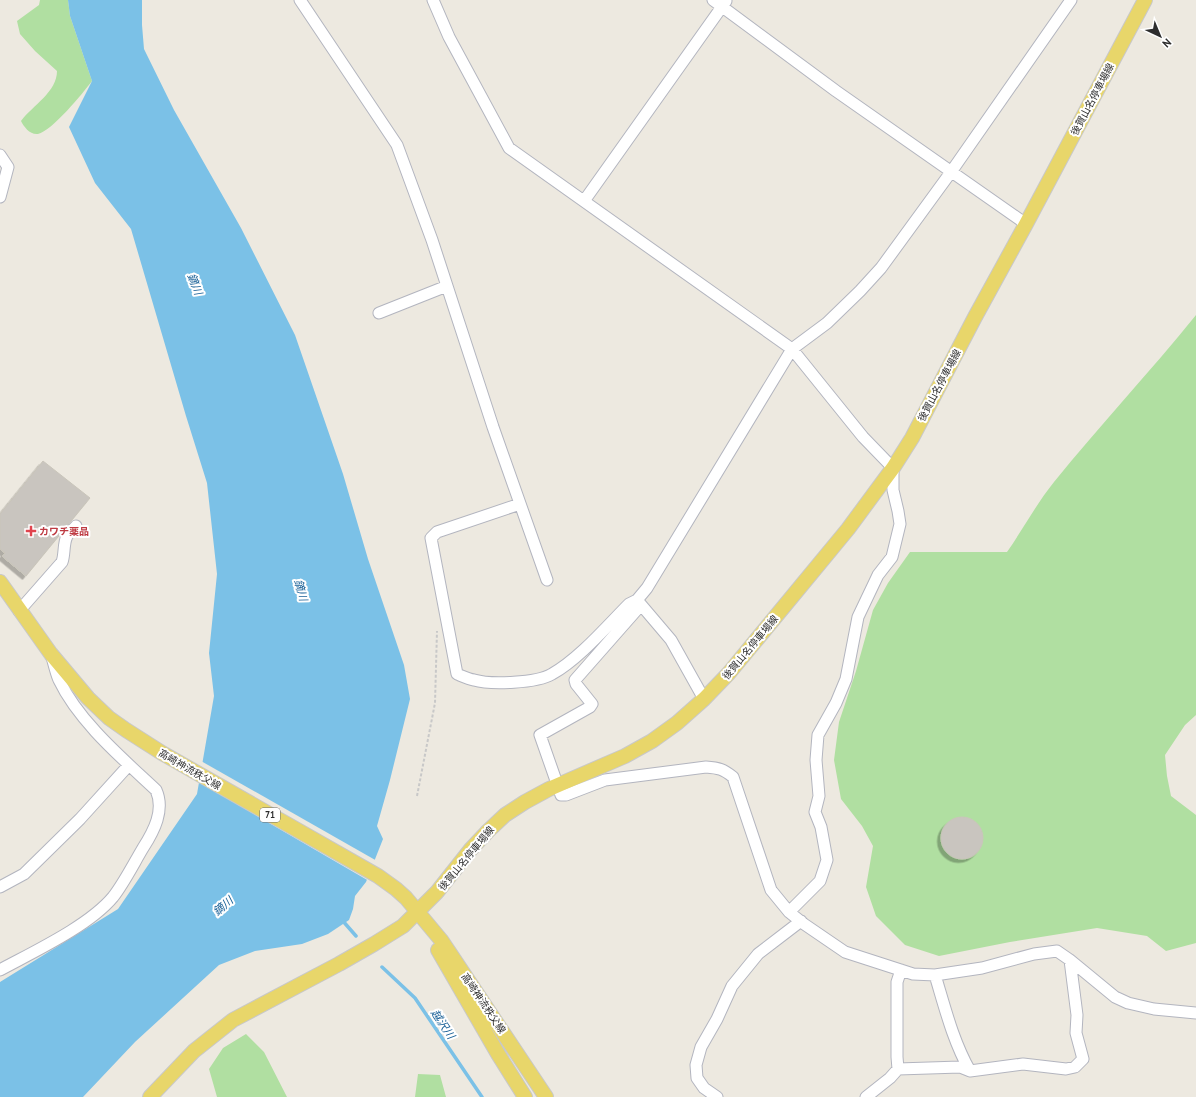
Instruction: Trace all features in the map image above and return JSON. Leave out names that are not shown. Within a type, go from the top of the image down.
[{"type":"main road","name":"後賀山名停車場線","points":[[150,1097],[194,1051],[233,1020],[374,944],[403,926],[437,892],[471,849],[497,821],[525,802],[558,785],[625,756],[652,741],[677,723],[704,699],[729,673],[848,529],[912,438],[975,317],[1145,0]]},
{"type":"main road","name":"高崎神流秩父線","points":[[0,582],[19,611],[51,654],[88,698],[104,714],[162,753],[378,876],[403,895],[441,940],[546,1097]]},
{"type":"main road","name":"高崎神流秩父線","points":[[417,913],[525,1097]]},
{"type":"street","points":[[300,0],[397,145],[430,234],[493,427],[547,580]]},
{"type":"street","points":[[433,0],[449,37],[509,148],[792,349],[863,437],[892,468],[893,490],[900,524],[892,557],[878,576],[858,617],[846,679],[836,703],[818,734],[816,760],[819,796],[816,812],[821,827],[827,860],[820,881],[789,912]]},
{"type":"street","points":[[1071,0],[951,172],[881,268],[827,323],[792,349],[639,602],[575,680],[576,684],[592,704],[590,707],[540,735],[561,795],[605,780],[706,767],[724,770],[733,777],[771,890],[789,912],[845,952],[913,974],[935,975],[982,968],[1034,954],[1057,951],[1115,997],[1128,1003],[1154,1009],[1196,1013]]},
{"type":"street","points":[[584,201],[721,2],[836,91],[1026,224]]},
{"type":"street","points":[[0,155],[8,167],[0,197]]},
{"type":"street","points":[[379,313],[447,286]]},
{"type":"street","points":[[520,504],[436,532],[431,538],[457,674],[474,681],[500,682],[527,681],[551,675],[575,657],[629,604],[639,602]]},
{"type":"street","points":[[19,611],[62,562],[67,536],[76,526]]},
{"type":"street","points":[[639,602],[670,640],[704,699]]},
{"type":"street","points":[[0,970],[70,931],[99,911],[113,897],[148,840],[157,820],[159,796],[156,790],[111,749],[75,706],[58,679],[51,654]]},
{"type":"street","points":[[0,887],[24,874],[80,819],[128,765]]},
{"type":"street","points":[[717,1097],[704,1088],[697,1078],[696,1065],[701,1047],[717,1019],[732,986],[758,954],[801,921]]},
{"type":"street","points":[[898,1069],[960,1067],[970,1071],[1023,1064],[1066,1069],[1075,1067],[1083,1059],[1076,1033],[1077,1015],[1070,960]]},
{"type":"street","points":[[866,1097],[890,1078],[898,1069],[897,982],[901,970]]},
{"type":"street","points":[[935,975],[953,1036],[970,1071]]},
{"type":"path","points":[[417,796],[435,703],[437,629]]},
{"type":"green space","points":[[40,0],[68,0],[70,16],[92,81],[59,119],[44,131],[35,134],[28,130],[21,121],[49,92],[56,79],[57,71],[35,51],[20,34],[17,21],[39,5]]},
{"type":"green space","points":[[1196,315],[1196,715],[1185,725],[1165,755],[1171,796],[1196,815],[1196,943],[1166,951],[1147,936],[1097,928],[1010,942],[939,956],[905,945],[876,916],[866,887],[873,846],[862,826],[841,799],[834,760],[839,722],[856,671],[873,610],[888,583],[910,552],[1007,552],[1054,482]]},
{"type":"green space","points":[[246,1034],[264,1052],[287,1097],[217,1097],[209,1069],[223,1048]]},
{"type":"green space","points":[[418,1074],[440,1075],[446,1097],[415,1097]]},
{"type":"water","name":"鏑川","points":[[68,0],[142,0],[144,49],[174,110],[241,228],[295,335],[343,474],[368,559],[404,665],[410,699],[377,826],[383,839],[366,882],[355,896],[353,909],[349,920],[328,934],[302,944],[255,951],[219,965],[135,1042],[83,1097],[0,1097],[0,982],[118,909],[197,794],[214,696],[209,653],[217,574],[207,483],[131,229],[95,183],[69,127],[92,81],[70,16]]},
{"type":"pier","points":[[201,761],[377,861],[369,881],[197,781]]},
{"type":"building","name":"カワチ薬品","points":[[43,461],[90,498],[26,576],[2,556],[5,553],[0,549],[0,514]]},
{"type":"building","points":[[958,817],[966,817],[974,820],[980,826],[983,838],[980,850],[974,856],[966,859],[958,859],[950,856],[944,850],[941,842],[941,834],[944,826],[950,820]]},
{"type":"waterway","name":"越沢川","points":[[342,920],[356,936]]},
{"type":"waterway","name":"越沢川","points":[[382,967],[415,998],[482,1097]]},
{"type":"place","name":"カワチ薬品","points":[[31,531]]}]
